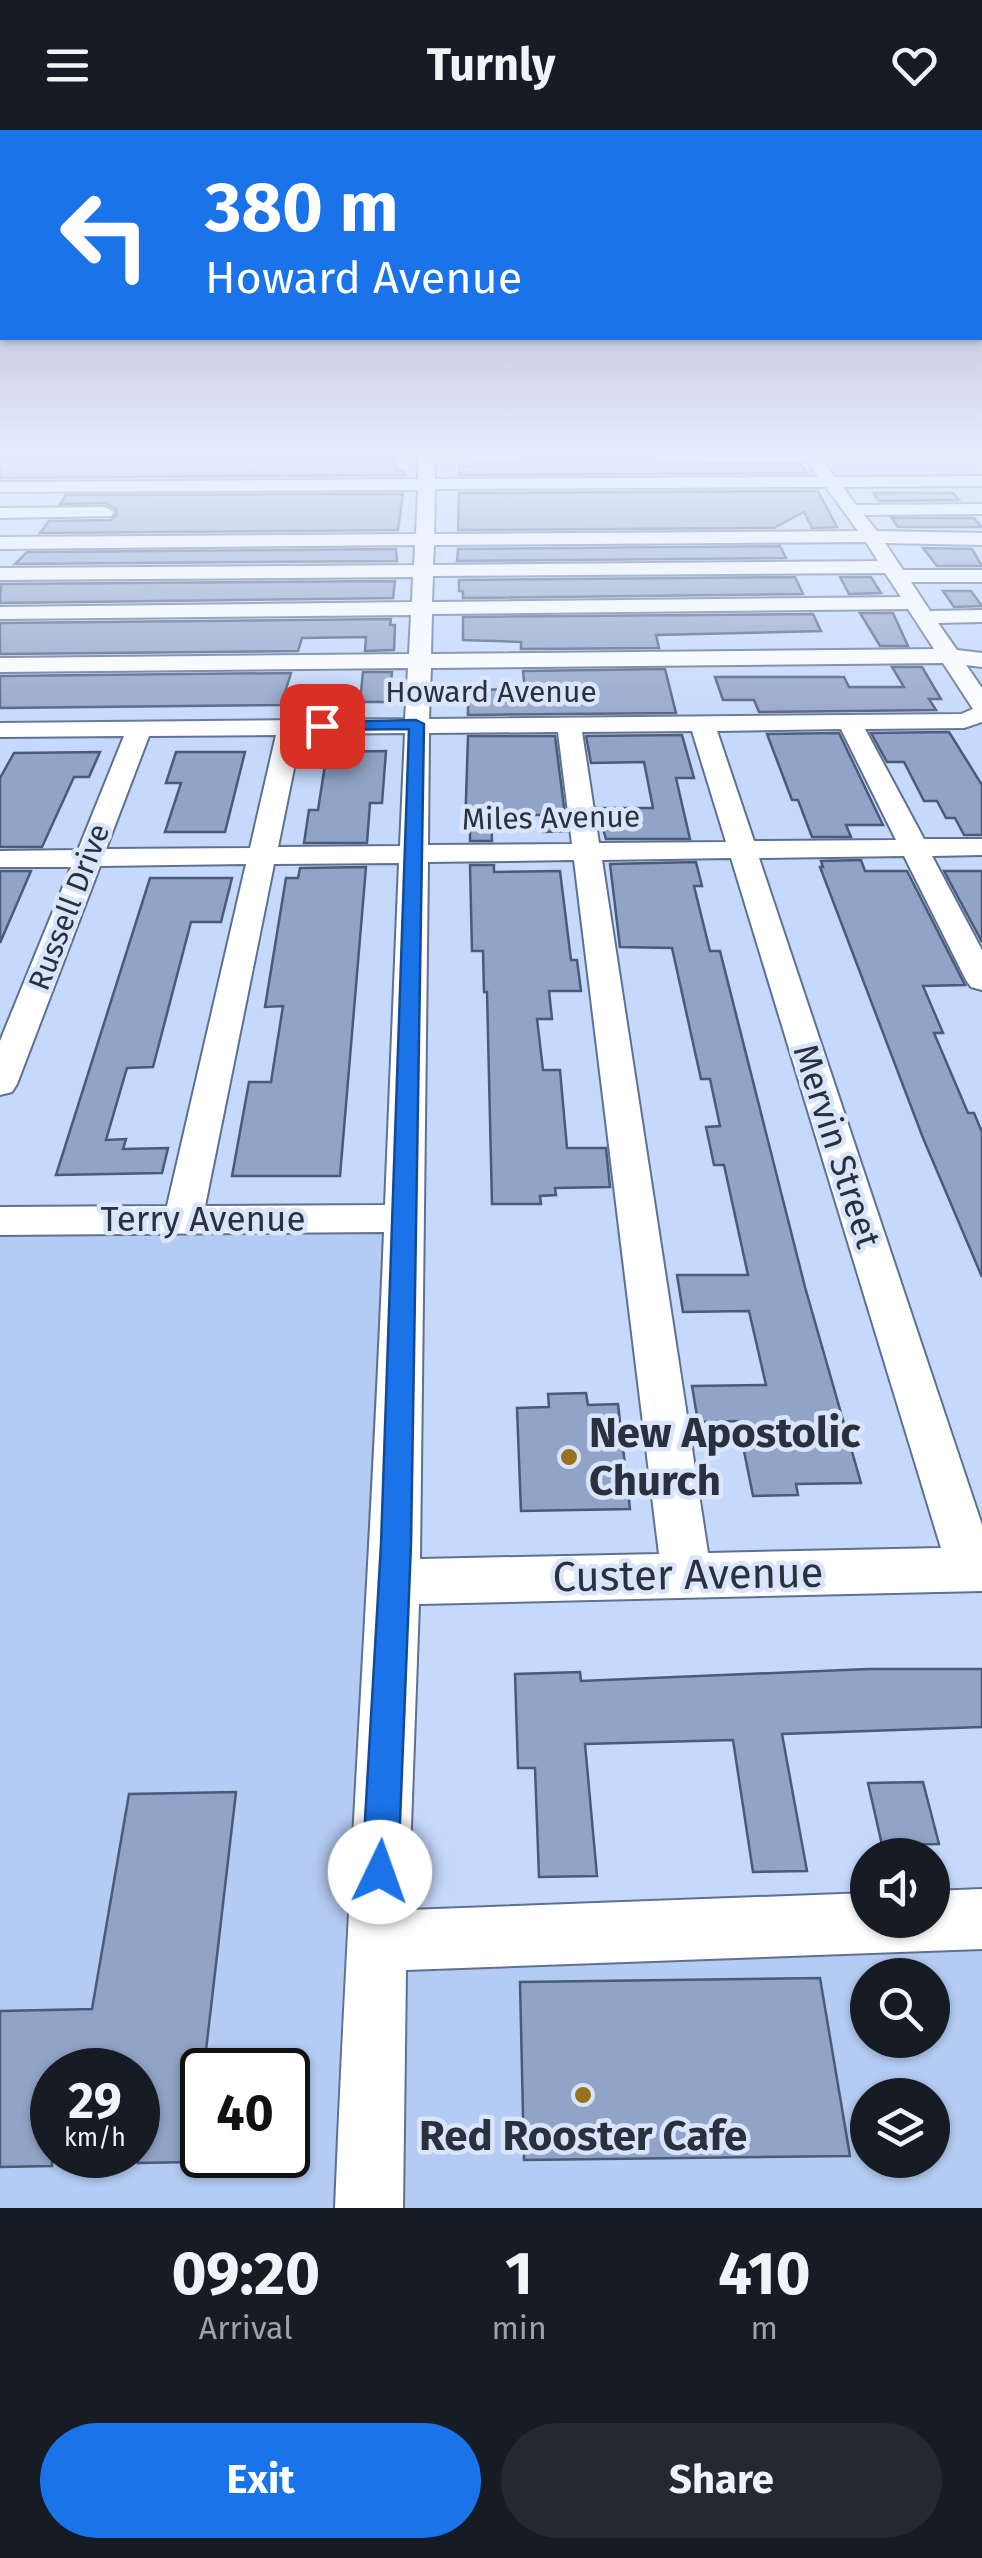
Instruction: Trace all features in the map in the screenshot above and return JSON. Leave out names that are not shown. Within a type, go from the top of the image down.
[{"type":"street","points":[[368,2208],[376,1941],[394,1582],[423,549]]},
{"type":"street","points":[[879,549],[982,706]]},
{"type":"street","points":[[0,574],[422,571],[892,572],[982,576]]},
{"type":"street","points":[[0,613],[916,610],[982,616]]},
{"type":"street","points":[[0,666],[948,656],[982,660]]},
{"type":"street","name":"Howard Avenue","points":[[2,734],[416,724],[964,720],[982,714]]},
{"type":"street","name":"Mervin Street","points":[[702,722],[977,1568]]},
{"type":"street","points":[[849,722],[982,980]]},
{"type":"street","points":[[569,723],[686,1576]]},
{"type":"street","points":[[183,1220],[290,727]]},
{"type":"street","name":"Russell Drive","points":[[0,1084],[139,730]]},
{"type":"street","name":"Miles Avenue","points":[[0,859],[982,846]]},
{"type":"street","name":"Terry Avenue","points":[[0,1221],[406,1218]]},
{"type":"street","name":"Custer Avenue","points":[[394,1582],[977,1568]]},
{"type":"street","points":[[376,1941],[982,1919]]},
{"type":"shaded area","points":[[406,1218],[376,1941],[850,1924],[850,1938],[950,1938],[950,1920],[982,1919],[982,2208],[0,2208],[0,1221]]},
{"type":"building","points":[[396,549],[397,561],[15,564],[27,552]]},
{"type":"building","points":[[458,549],[781,549],[786,558],[457,561]]},
{"type":"building","points":[[924,549],[972,549],[982,566],[937,566]]},
{"type":"building","points":[[795,577],[803,594],[463,598],[463,591],[459,591],[459,580]]},
{"type":"building","points":[[840,577],[871,577],[881,593],[849,594]]},
{"type":"building","points":[[395,581],[393,598],[0,603],[1,584]]},
{"type":"building","points":[[943,591],[971,591],[982,606],[954,607]]},
{"type":"building","points":[[860,613],[893,613],[908,646],[880,646]]},
{"type":"building","points":[[813,614],[821,631],[656,635],[659,648],[521,649],[521,642],[463,640],[463,617]]},
{"type":"building","points":[[391,619],[390,625],[395,625],[394,650],[365,651],[366,637],[302,638],[298,651],[0,654],[0,623]]},
{"type":"building","points":[[892,667],[922,667],[941,699],[929,699],[936,710],[759,712],[754,700],[723,700],[715,677],[844,677],[849,687],[904,687]]},
{"type":"building","points":[[665,669],[676,713],[468,715],[468,690],[525,689],[523,671]]},
{"type":"building","points":[[363,672],[392,672],[389,702],[360,702]]},
{"type":"building","points":[[291,673],[281,705],[0,708],[0,676]]},
{"type":"building","points":[[949,732],[982,785],[982,835],[964,835],[955,818],[946,818],[937,801],[924,801],[904,762],[887,762],[871,733]]},
{"type":"building","points":[[839,733],[883,825],[846,825],[851,837],[812,837],[798,800],[792,800],[767,734]]},
{"type":"building","points":[[682,735],[694,778],[676,778],[690,839],[606,839],[597,808],[653,808],[644,762],[591,763],[586,736]]},
{"type":"building","points":[[468,736],[555,736],[567,831],[543,832],[542,815],[491,815],[492,841],[470,841],[470,830],[465,830]]},
{"type":"building","points":[[386,751],[382,803],[370,803],[367,843],[304,843],[309,810],[318,810],[327,752]]},
{"type":"building","points":[[100,752],[89,777],[74,777],[42,847],[0,847],[0,778],[14,753]]},
{"type":"building","points":[[176,752],[245,752],[225,832],[165,832],[181,783],[166,783]]},
{"type":"building","points":[[861,860],[865,871],[907,871],[965,985],[923,986],[943,1033],[934,1033],[968,1113],[974,1113],[982,1132],[982,1277],[923,1138],[820,867],[821,861]]},
{"type":"building","points":[[696,862],[702,886],[694,886],[710,951],[720,951],[805,1287],[861,1483],[796,1484],[798,1495],[753,1496],[738,1421],[698,1422],[692,1386],[766,1385],[749,1311],[683,1312],[677,1275],[748,1275],[724,1165],[714,1165],[706,1127],[720,1126],[710,1079],[701,1079],[672,948],[620,947],[610,864]]},
{"type":"building","points":[[470,865],[494,865],[494,872],[560,871],[571,960],[577,960],[581,991],[549,991],[552,1019],[537,1019],[543,1070],[560,1070],[567,1148],[606,1148],[610,1187],[555,1188],[556,1195],[540,1196],[541,1204],[492,1204],[487,992],[483,951],[472,951]]},
{"type":"building","points":[[366,867],[340,1176],[232,1176],[249,1082],[271,1082],[283,1006],[265,1007],[286,878],[298,878],[300,868]]},
{"type":"building","points":[[0,871],[31,871],[0,943]]},
{"type":"building","points":[[944,871],[982,871],[982,942]]},
{"type":"building","points":[[150,878],[232,878],[221,922],[191,922],[153,1067],[127,1068],[106,1140],[126,1139],[123,1149],[168,1148],[162,1173],[56,1175]]},
{"type":"building","points":[[586,1393],[588,1405],[618,1404],[630,1509],[521,1511],[517,1408],[549,1407],[548,1394]]},
{"type":"building","points":[[868,1669],[982,1669],[982,1727],[782,1734],[807,1871],[753,1872],[733,1740],[585,1744],[597,1876],[539,1877],[535,1768],[518,1768],[515,1674],[580,1672],[581,1681]]},
{"type":"building","points":[[923,1782],[937,1838],[880,1838],[868,1783]]},
{"type":"building","points":[[236,1792],[206,2048],[180,2048],[180,2162],[160,2163],[160,2048],[30,2048],[30,2166],[0,2167],[0,2011],[92,2009],[129,1794]]},
{"type":"building","points":[[820,1978],[850,2156],[524,2160],[520,1982]]},
{"type":"place","name":"New Apostolic Church","points":[[569,1457]]},
{"type":"place","name":"Red Rooster Cafe","points":[[583,2095]]},
{"type":"route","points":[[322,726],[416,724],[396,1544],[380,1872]]}]
